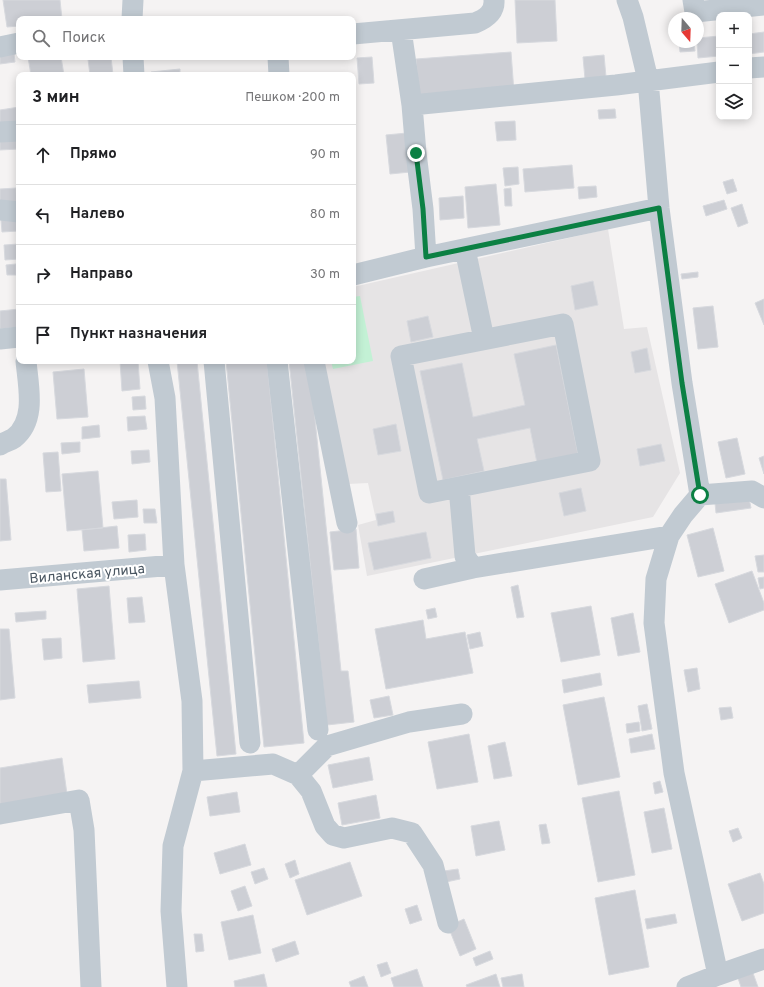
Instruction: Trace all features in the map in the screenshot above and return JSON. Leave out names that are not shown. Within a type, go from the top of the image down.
[{"type":"street","points":[[132,16],[133,0]]},
{"type":"street","points":[[356,34],[475,23],[488,18],[494,4],[494,0]]},
{"type":"street","points":[[627,0],[633,16],[648,80],[659,208],[682,383],[700,495]]},
{"type":"street","points":[[693,0],[695,12],[764,5]]},
{"type":"street","points":[[402,30],[423,209],[426,257]]},
{"type":"street","points":[[0,47],[16,44]]},
{"type":"street","points":[[133,60],[134,72]]},
{"type":"street","points":[[278,60],[279,72]]},
{"type":"street","points":[[752,68],[764,66]]},
{"type":"street","points":[[412,105],[616,86],[648,80],[716,72]]},
{"type":"street","points":[[0,132],[16,131]]},
{"type":"street","points":[[356,274],[426,257],[659,208]]},
{"type":"street","points":[[0,210],[16,212]]},
{"type":"street","points":[[465,249],[484,339]]},
{"type":"street","points":[[563,324],[590,461],[429,493],[401,356],[484,339],[563,324]]},
{"type":"street","points":[[0,339],[16,337]]},
{"type":"street","points":[[0,445],[14,438],[27,422],[30,402],[26,364]]},
{"type":"street","points":[[159,364],[166,398],[174,565],[192,701],[193,771],[173,846],[171,911],[177,987]]},
{"type":"street","points":[[214,364],[250,743]]},
{"type":"street","points":[[277,364],[318,730]]},
{"type":"street","points":[[315,364],[347,523]]},
{"type":"street","points":[[459,487],[465,556],[474,568]]},
{"type":"street","points":[[718,975],[674,773],[654,624],[656,579],[669,536],[683,515],[700,495],[752,491],[764,498]]},
{"type":"street","points":[[424,579],[474,568],[669,536]]},
{"type":"street","name":"Виланская улица","points":[[0,580],[174,565]]},
{"type":"street","points":[[298,775],[327,746],[409,722],[462,714]]},
{"type":"street","points":[[193,771],[273,764],[298,775],[311,791],[325,826],[333,835],[344,838],[392,828],[412,833],[433,865],[448,923]]},
{"type":"street","points":[[0,814],[79,800],[84,830],[91,987]]},
{"type":"street","points":[[687,987],[764,959]]},
{"type":"shaded area","points":[[608,229],[624,329],[647,327],[680,473],[653,517],[367,576],[358,525],[376,520],[368,483],[348,484],[323,364],[356,364],[356,286]]},
{"type":"green space","points":[[360,296],[373,361],[333,369],[332,364],[356,364],[356,297]]},
{"type":"building","points":[[3,0],[60,0],[62,16],[16,16],[16,26],[7,27]]},
{"type":"building","points":[[515,0],[555,0],[557,41],[517,43]]},
{"type":"building","points":[[764,32],[764,52],[752,54],[752,34]]},
{"type":"building","points":[[716,36],[716,56],[698,58],[697,48],[704,48],[704,37]]},
{"type":"building","points":[[680,48],[695,48],[695,51],[680,52]]},
{"type":"building","points":[[511,52],[514,92],[419,98],[416,59]]},
{"type":"building","points":[[14,53],[15,62],[0,64],[0,55]]},
{"type":"building","points":[[604,55],[606,77],[585,79],[583,57]]},
{"type":"building","points":[[372,57],[374,83],[359,84],[357,58]]},
{"type":"building","points":[[28,60],[62,60],[64,72],[30,72]]},
{"type":"building","points":[[88,60],[111,60],[113,72],[90,72]]},
{"type":"building","points":[[180,69],[180,72],[151,72]]},
{"type":"building","points":[[16,107],[16,123],[0,126],[0,110]]},
{"type":"building","points":[[615,109],[616,118],[599,119],[598,110]]},
{"type":"building","points":[[515,121],[516,140],[497,141],[495,122]]},
{"type":"building","points":[[407,133],[410,172],[390,174],[386,135]]},
{"type":"building","points":[[16,134],[16,149],[0,150],[0,135]]},
{"type":"building","points":[[572,165],[574,188],[525,192],[523,169]]},
{"type":"building","points":[[518,167],[519,184],[505,186],[503,168]]},
{"type":"building","points":[[733,179],[737,191],[727,194],[723,182]]},
{"type":"building","points":[[496,184],[500,225],[468,228],[465,187]]},
{"type":"building","points":[[596,186],[597,197],[579,199],[578,187]]},
{"type":"building","points":[[16,188],[16,206],[0,206],[0,189]]},
{"type":"building","points":[[511,188],[512,206],[505,206],[504,189]]},
{"type":"building","points":[[463,196],[464,218],[440,220],[439,198]]},
{"type":"building","points":[[724,200],[727,209],[706,216],[703,206]]},
{"type":"building","points":[[742,204],[748,223],[738,227],[731,208]]},
{"type":"building","points":[[16,219],[16,231],[2,232],[1,220]]},
{"type":"building","points":[[16,244],[16,259],[5,260],[4,245]]},
{"type":"building","points":[[16,264],[16,275],[7,275],[6,265]]},
{"type":"building","points":[[698,272],[698,277],[682,279],[681,274]]},
{"type":"building","points":[[593,281],[598,305],[575,310],[571,286]]},
{"type":"building","points":[[764,299],[764,325],[755,303]]},
{"type":"building","points":[[713,306],[718,347],[698,349],[693,308]]},
{"type":"building","points":[[16,309],[16,327],[0,329],[0,311]]},
{"type":"building","points":[[428,316],[433,337],[411,342],[407,321]]},
{"type":"building","points":[[556,345],[578,454],[537,463],[530,428],[477,439],[484,471],[443,480],[420,371],[462,363],[473,417],[525,405],[514,354]]},
{"type":"building","points":[[647,348],[651,370],[635,373],[631,352]]},
{"type":"building","points":[[120,364],[138,364],[140,389],[122,391]]},
{"type":"building","points":[[177,364],[197,364],[236,754],[217,756]]},
{"type":"building","points":[[226,364],[267,364],[304,743],[264,747]]},
{"type":"building","points":[[289,364],[309,364],[341,671],[348,671],[354,722],[327,725]]},
{"type":"building","points":[[84,369],[88,417],[57,419],[53,372]]},
{"type":"building","points":[[145,396],[146,409],[133,410],[132,397]]},
{"type":"building","points":[[145,416],[147,429],[128,431],[127,417]]},
{"type":"building","points":[[396,424],[401,451],[378,455],[373,429]]},
{"type":"building","points":[[99,425],[100,437],[82,439],[82,427]]},
{"type":"building","points":[[737,438],[745,474],[726,478],[718,442]]},
{"type":"building","points":[[80,442],[80,452],[62,454],[61,443]]},
{"type":"building","points":[[661,444],[665,461],[640,466],[637,449]]},
{"type":"building","points":[[149,450],[150,462],[132,464],[131,451]]},
{"type":"building","points":[[58,452],[61,491],[46,492],[43,453]]},
{"type":"building","points":[[764,456],[764,474],[759,458]]},
{"type":"building","points":[[98,471],[103,528],[67,531],[62,474]]},
{"type":"building","points":[[0,479],[6,479],[11,540],[0,541]]},
{"type":"building","points":[[581,488],[586,511],[564,516],[559,493]]},
{"type":"building","points":[[749,498],[751,508],[716,513],[715,503]]},
{"type":"building","points":[[137,500],[138,517],[114,519],[112,502]]},
{"type":"building","points":[[143,509],[155,509],[157,523],[144,523]]},
{"type":"building","points":[[393,511],[395,522],[378,526],[376,514]]},
{"type":"building","points":[[117,526],[119,548],[84,551],[82,530]]},
{"type":"building","points":[[713,528],[724,571],[698,577],[687,535]]},
{"type":"building","points":[[356,529],[359,568],[334,570],[330,532]]},
{"type":"building","points":[[426,532],[431,558],[374,570],[368,543]]},
{"type":"building","points":[[145,534],[146,550],[129,552],[128,535]]},
{"type":"building","points":[[764,555],[764,572],[758,572],[755,556]]},
{"type":"building","points":[[752,571],[764,603],[764,610],[729,623],[715,584]]},
{"type":"building","points":[[764,577],[764,588],[760,589],[758,578]]},
{"type":"building","points":[[518,585],[524,617],[517,618],[511,587]]},
{"type":"building","points":[[109,586],[115,659],[83,662],[77,589]]},
{"type":"building","points":[[142,597],[145,622],[129,623],[127,598]]},
{"type":"building","points":[[591,606],[600,655],[561,662],[551,613]]},
{"type":"building","points":[[435,608],[437,617],[428,619],[426,610]]},
{"type":"building","points":[[46,611],[46,619],[16,622],[15,613]]},
{"type":"building","points":[[633,613],[640,652],[618,656],[611,618]]},
{"type":"building","points":[[423,620],[426,639],[465,632],[473,673],[386,689],[375,629]]},
{"type":"building","points":[[0,629],[9,629],[15,698],[0,700]]},
{"type":"building","points":[[480,632],[483,646],[470,649],[467,635]]},
{"type":"building","points":[[61,638],[62,658],[44,660],[42,639]]},
{"type":"building","points":[[697,668],[700,689],[688,692],[684,670]]},
{"type":"building","points":[[600,673],[602,685],[564,693],[562,680]]},
{"type":"building","points":[[139,681],[141,698],[89,703],[87,685]]},
{"type":"building","points":[[389,696],[393,715],[374,718],[370,700]]},
{"type":"building","points":[[604,697],[620,777],[578,785],[563,705]]},
{"type":"building","points":[[647,704],[652,729],[642,731],[638,706]]},
{"type":"building","points":[[731,707],[733,718],[721,720],[719,708]]},
{"type":"building","points":[[639,722],[640,731],[627,733],[626,724]]},
{"type":"building","points":[[469,734],[478,782],[437,789],[428,742]]},
{"type":"building","points":[[652,734],[655,749],[631,753],[629,739]]},
{"type":"building","points":[[505,742],[512,776],[494,779],[488,746]]},
{"type":"building","points":[[369,757],[373,780],[333,788],[328,765]]},
{"type":"building","points":[[62,758],[67,794],[0,805],[0,768]]},
{"type":"building","points":[[660,781],[663,792],[655,794],[653,783]]},
{"type":"building","points":[[619,791],[635,875],[598,882],[582,798]]},
{"type":"building","points":[[237,792],[240,812],[210,816],[207,797]]},
{"type":"building","points":[[376,795],[380,818],[342,825],[338,803]]},
{"type":"building","points":[[664,808],[672,849],[652,853],[644,812]]},
{"type":"building","points":[[499,821],[505,850],[476,856],[471,826]]},
{"type":"building","points":[[546,824],[550,843],[542,844],[539,825]]},
{"type":"building","points":[[738,828],[742,838],[733,842],[729,831]]},
{"type":"building","points":[[245,844],[251,865],[220,874],[214,853]]},
{"type":"building","points":[[295,860],[299,874],[290,878],[285,864]]},
{"type":"building","points":[[350,862],[362,896],[307,915],[295,880]]},
{"type":"building","points":[[264,868],[268,879],[255,884],[251,872]]},
{"type":"building","points":[[458,869],[460,879],[446,882],[444,871]]},
{"type":"building","points":[[760,873],[764,884],[764,913],[742,921],[728,884]]},
{"type":"building","points":[[245,886],[252,906],[238,911],[231,891]]},
{"type":"building","points":[[635,890],[649,967],[609,975],[595,898]]},
{"type":"building","points":[[417,905],[422,920],[410,924],[405,909]]},
{"type":"building","points":[[675,914],[677,923],[647,929],[645,919]]},
{"type":"building","points":[[253,915],[261,953],[229,960],[221,922]]},
{"type":"building","points":[[464,919],[476,949],[460,956],[448,926]]},
{"type":"building","points":[[194,934],[202,934],[204,951],[196,952]]},
{"type":"building","points":[[295,941],[299,954],[276,962],[272,949]]},
{"type":"building","points":[[490,951],[493,959],[476,966],[473,958]]},
{"type":"building","points":[[387,962],[391,973],[381,977],[377,965]]},
{"type":"building","points":[[417,969],[423,987],[394,987],[391,978]]},
{"type":"building","points":[[753,973],[758,987],[741,987],[738,978]]},
{"type":"building","points":[[264,974],[267,987],[235,987],[234,981]]},
{"type":"building","points":[[496,974],[500,987],[467,987],[466,985]]},
{"type":"building","points":[[522,974],[524,987],[503,987],[501,978]]},
{"type":"building","points":[[364,976],[368,987],[351,987],[349,982]]},
{"type":"route","points":[[416,153],[423,209],[426,257],[659,208],[682,383],[700,495]]}]
